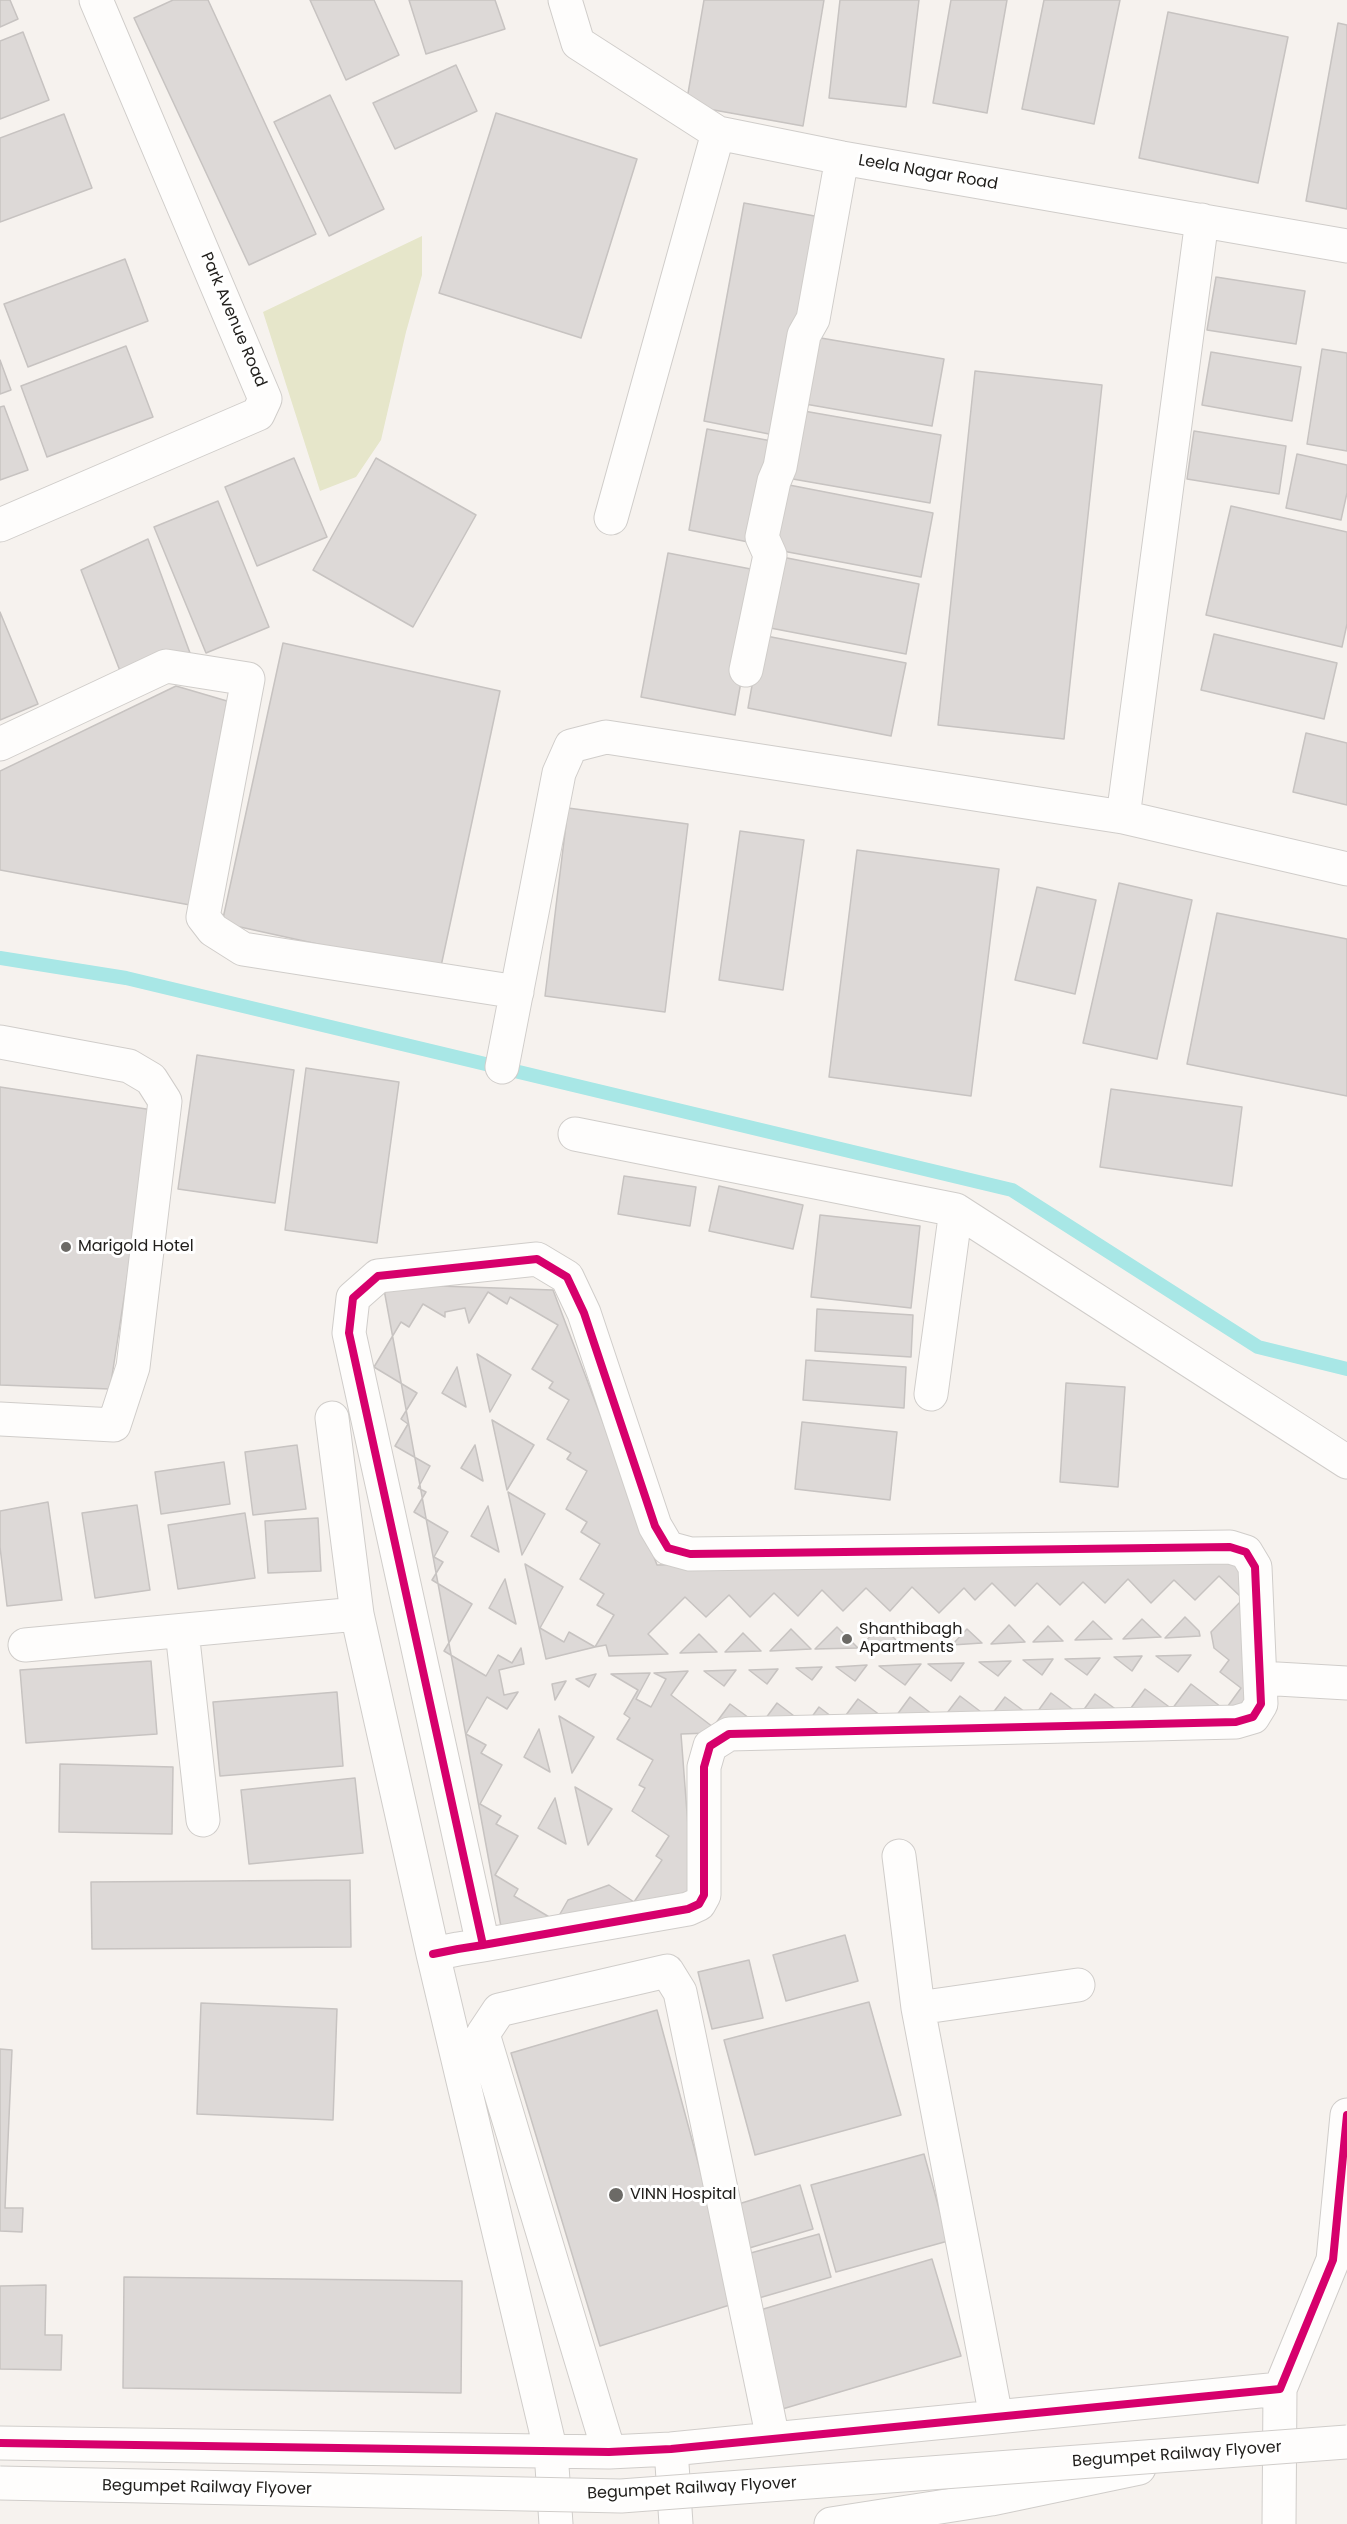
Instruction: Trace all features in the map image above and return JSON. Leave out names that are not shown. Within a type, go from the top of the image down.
[{"type":"street","name":"Park Avenue Road","points":[[0,525],[258,414],[265,399],[96,0]]},
{"type":"street","name":"Leela Nagar Road","points":[[565,0],[578,43],[718,133],[842,158],[1347,246]]},
{"type":"street","points":[[611,518],[718,133]]},
{"type":"street","points":[[746,670],[770,555],[762,537],[774,481],[780,467],[789,405],[804,335],[813,319],[842,158]]},
{"type":"street","points":[[1123,816],[1202,220]]},
{"type":"street","points":[[0,744],[166,666],[248,679],[203,917],[213,930],[243,949],[517,992]]},
{"type":"street","points":[[502,1067],[559,773],[571,746],[606,737],[1123,816],[1347,869]]},
{"type":"street","points":[[0,1042],[129,1066],[151,1079],[165,1101],[133,1367],[114,1425],[0,1419]]},
{"type":"street","points":[[575,1134],[956,1210],[1347,1462]]},
{"type":"street","points":[[931,1394],[956,1210]]},
{"type":"street","points":[[433,1954],[688,1909],[699,1904],[704,1895],[704,1767],[710,1746],[729,1734],[1236,1722],[1253,1717],[1261,1704],[1255,1567],[1246,1552],[1230,1547],[690,1554],[668,1548],[655,1526],[584,1313],[567,1277],[537,1259],[378,1276],[353,1298],[349,1333],[483,1945]]},
{"type":"street","points":[[332,1418],[357,1614],[433,1954],[551,2452],[556,2524]]},
{"type":"street","points":[[25,1645],[357,1614]]},
{"type":"street","points":[[182,1630],[204,1820]]},
{"type":"street","points":[[1260,1678],[1347,1683]]},
{"type":"street","points":[[394,1782],[441,1751]]},
{"type":"street","points":[[899,1856],[918,2008],[996,2417]]},
{"type":"street","points":[[609,2452],[483,2034],[499,2010],[667,1971],[680,1992],[773,2439]]},
{"type":"street","points":[[918,2008],[1078,1985]]},
{"type":"street","points":[[1279,2524],[1280,2389],[1333,2260],[1347,2115]]},
{"type":"street","points":[[0,2443],[609,2452],[671,2449],[1280,2389]]},
{"type":"street","name":"Begumpet Railway Flyover","points":[[0,2483],[621,2496],[1347,2442]]},
{"type":"street","points":[[671,2449],[676,2524]]},
{"type":"street","points":[[831,2524],[991,2499],[1208,2454]]},
{"type":"green space","points":[[422,236],[422,275],[381,440],[356,477],[320,491],[263,312]]},
{"type":"building","points":[[0,0],[10,0],[18,19],[0,27]]},
{"type":"building","points":[[173,0],[208,0],[316,234],[249,265],[134,18]]},
{"type":"building","points":[[310,0],[374,0],[399,55],[346,80]]},
{"type":"building","points":[[409,0],[495,0],[505,29],[426,54]]},
{"type":"building","points":[[704,0],[824,0],[803,126],[686,105]]},
{"type":"building","points":[[840,0],[919,0],[906,107],[829,98]]},
{"type":"building","points":[[951,0],[1007,0],[987,113],[933,103]]},
{"type":"building","points":[[1044,0],[1120,0],[1094,124],[1022,109]]},
{"type":"building","points":[[1168,12],[1288,37],[1258,183],[1139,158]]},
{"type":"building","points":[[1338,23],[1347,25],[1347,209],[1306,201]]},
{"type":"building","points":[[23,32],[49,100],[0,119],[0,41]]},
{"type":"building","points":[[456,65],[477,111],[395,149],[373,103]]},
{"type":"building","points":[[330,95],[384,209],[329,236],[274,122]]},
{"type":"building","points":[[496,113],[637,159],[581,338],[439,293]]},
{"type":"building","points":[[64,114],[92,188],[0,222],[0,138]]},
{"type":"building","points":[[744,203],[820,217],[779,436],[704,421]]},
{"type":"building","points":[[125,259],[148,321],[28,367],[4,304]]},
{"type":"building","points":[[1216,277],[1305,291],[1296,344],[1207,330]]},
{"type":"building","points":[[815,337],[944,359],[932,426],[805,404]]},
{"type":"building","points":[[126,346],[153,417],[47,457],[21,386]]},
{"type":"building","points":[[1322,349],[1347,353],[1347,451],[1307,444]]},
{"type":"building","points":[[1211,352],[1301,367],[1292,421],[1202,405]]},
{"type":"building","points":[[0,360],[11,390],[0,394]]},
{"type":"building","points":[[975,371],[1102,385],[1064,739],[938,725]]},
{"type":"building","points":[[4,406],[28,470],[0,480],[0,407]]},
{"type":"building","points":[[798,410],[941,435],[930,503],[787,478]]},
{"type":"building","points":[[707,429],[777,442],[758,544],[689,530]]},
{"type":"building","points":[[1194,431],[1286,446],[1279,494],[1187,479]]},
{"type":"building","points":[[1297,454],[1347,465],[1347,493],[1341,520],[1286,508]]},
{"type":"building","points":[[294,458],[327,537],[257,566],[225,487]]},
{"type":"building","points":[[376,458],[476,515],[413,627],[313,570]]},
{"type":"building","points":[[784,484],[933,513],[921,577],[772,549]]},
{"type":"building","points":[[218,501],[269,627],[206,653],[154,527]]},
{"type":"building","points":[[1231,506],[1347,532],[1347,624],[1342,647],[1206,615]]},
{"type":"building","points":[[148,539],[190,653],[122,676],[81,570]]},
{"type":"building","points":[[668,553],[761,571],[735,715],[641,697]]},
{"type":"building","points":[[777,556],[919,584],[906,654],[765,627]]},
{"type":"building","points":[[0,612],[38,704],[0,720]]},
{"type":"building","points":[[1214,634],[1337,663],[1324,719],[1201,690]]},
{"type":"building","points":[[761,635],[906,663],[891,736],[748,708]]},
{"type":"building","points":[[283,643],[500,691],[440,971],[222,923]]},
{"type":"building","points":[[176,686],[227,701],[190,905],[0,870],[0,771]]},
{"type":"building","points":[[1306,733],[1347,743],[1347,805],[1293,792]]},
{"type":"building","points":[[568,808],[688,824],[665,1012],[545,996]]},
{"type":"building","points":[[740,831],[804,840],[783,990],[719,980]]},
{"type":"building","points":[[857,850],[999,869],[971,1096],[829,1077]]},
{"type":"building","points":[[1119,883],[1192,900],[1157,1059],[1083,1043]]},
{"type":"building","points":[[1037,887],[1096,900],[1075,994],[1015,980]]},
{"type":"building","points":[[1217,913],[1347,939],[1347,1096],[1187,1064]]},
{"type":"building","points":[[197,1055],[294,1070],[275,1203],[178,1189]]},
{"type":"building","points":[[306,1068],[399,1082],[377,1243],[285,1230]]},
{"type":"building","name":"Marigold Hotel","points":[[0,1087],[153,1110],[110,1389],[0,1385]]},
{"type":"building","points":[[1111,1089],[1242,1107],[1232,1186],[1100,1167]]},
{"type":"building","points":[[624,1176],[696,1187],[690,1226],[618,1214]]},
{"type":"building","points":[[719,1186],[803,1205],[793,1249],[709,1231]]},
{"type":"building","points":[[820,1215],[920,1226],[911,1308],[811,1297]]},
{"type":"building","name":"Shanthibagh Apartments","points":[[383,1284],[553,1290],[657,1565],[1241,1553],[1248,1714],[681,1734],[694,1905],[502,1932]]},
{"type":"building","points":[[488,1292],[507,1304],[510,1297],[558,1325],[532,1369],[553,1382],[549,1388],[569,1400],[547,1439],[571,1453],[567,1459],[587,1471],[566,1509],[587,1522],[581,1532],[600,1544],[580,1579],[604,1594],[597,1605],[614,1615],[595,1647],[606,1645],[609,1656],[668,1654],[648,1634],[685,1597],[706,1617],[729,1595],[750,1617],[774,1593],[798,1616],[822,1590],[843,1611],[866,1588],[890,1611],[912,1587],[939,1613],[964,1588],[975,1600],[992,1583],[1015,1606],[1037,1583],[1060,1605],[1083,1582],[1105,1603],[1128,1579],[1151,1603],[1174,1580],[1195,1600],[1219,1576],[1243,1599],[1211,1632],[1214,1648],[1229,1660],[1220,1672],[1241,1688],[1225,1710],[1191,1684],[1172,1709],[1145,1689],[1125,1716],[1095,1694],[1080,1715],[1051,1693],[1033,1718],[1005,1697],[989,1718],[960,1696],[941,1721],[910,1697],[891,1723],[858,1699],[840,1723],[819,1707],[806,1725],[777,1703],[760,1726],[730,1704],[713,1727],[671,1695],[688,1671],[654,1673],[666,1679],[651,1707],[636,1699],[650,1673],[611,1674],[638,1690],[624,1714],[630,1718],[617,1739],[653,1760],[639,1785],[645,1788],[632,1811],[669,1836],[656,1856],[662,1860],[634,1902],[609,1885],[568,1900],[556,1921],[514,1896],[518,1889],[495,1875],[518,1836],[496,1824],[501,1816],[480,1804],[502,1765],[481,1753],[486,1745],[466,1734],[487,1697],[507,1709],[518,1692],[504,1695],[499,1670],[524,1664],[521,1648],[512,1663],[498,1655],[486,1676],[444,1651],[472,1604],[432,1580],[443,1562],[434,1557],[448,1532],[414,1512],[426,1492],[418,1488],[430,1466],[395,1446],[408,1424],[401,1419],[417,1393],[374,1367],[401,1322],[409,1327],[423,1304],[445,1317],[445,1312],[465,1308],[469,1323]],"holes":[[[477,1354],[511,1375],[490,1412]],[[457,1367],[466,1407],[442,1393]],[[492,1420],[534,1445],[507,1490]],[[475,1445],[483,1481],[461,1468]],[[508,1492],[545,1514],[522,1555]],[[488,1506],[499,1552],[471,1536]],[[525,1564],[563,1587],[540,1628],[564,1642],[569,1632],[595,1647],[546,1659]],[[505,1579],[516,1624],[489,1608]],[[1185,1617],[1199,1631],[1200,1636],[1165,1638]],[[1142,1619],[1161,1637],[1123,1639]],[[1093,1621],[1112,1639],[1075,1640]],[[881,1625],[902,1646],[859,1648]],[[1009,1625],[1025,1642],[991,1644]],[[1048,1626],[1063,1641],[1033,1642]],[[837,1627],[858,1648],[815,1649]],[[791,1629],[811,1649],[770,1651]],[[967,1629],[982,1643],[952,1645]],[[743,1633],[761,1651],[725,1652]],[[699,1634],[717,1652],[680,1653]],[[1191,1655],[1178,1672],[1156,1656]],[[1142,1656],[1132,1671],[1114,1657]],[[1100,1658],[1087,1675],[1065,1659]],[[1053,1659],[1042,1675],[1023,1660]],[[1011,1661],[998,1676],[979,1662]],[[964,1663],[951,1681],[928,1664]],[[921,1664],[905,1685],[879,1666]],[[867,1665],[855,1681],[836,1667]],[[822,1667],[812,1680],[796,1668]],[[778,1669],[767,1684],[749,1670]],[[736,1670],[724,1686],[704,1671]],[[596,1674],[589,1687],[576,1679]],[[566,1681],[555,1700],[552,1684]],[[559,1716],[594,1737],[572,1773]],[[539,1729],[550,1772],[524,1757]],[[575,1787],[612,1809],[588,1845]],[[555,1798],[566,1844],[538,1828]]]},
{"type":"building","points":[[817,1309],[913,1315],[911,1357],[815,1351]]},
{"type":"building","points":[[806,1360],[906,1367],[904,1408],[803,1400]]},
{"type":"building","points":[[1066,1383],[1125,1387],[1118,1487],[1060,1482]]},
{"type":"building","points":[[802,1422],[897,1432],[890,1500],[795,1489]]},
{"type":"building","points":[[297,1445],[306,1509],[253,1515],[245,1452]]},
{"type":"building","points":[[224,1462],[230,1504],[161,1514],[155,1472]]},
{"type":"building","points":[[48,1502],[62,1600],[7,1606],[0,1547],[0,1511]]},
{"type":"building","points":[[137,1505],[150,1590],[95,1598],[82,1513]]},
{"type":"building","points":[[245,1513],[255,1578],[178,1589],[168,1525]]},
{"type":"building","points":[[318,1518],[321,1571],[268,1573],[265,1521]]},
{"type":"building","points":[[151,1661],[157,1734],[26,1743],[20,1670]]},
{"type":"building","points":[[337,1692],[343,1766],[220,1776],[213,1702]]},
{"type":"building","points":[[60,1764],[173,1767],[172,1834],[59,1832]]},
{"type":"building","points":[[355,1778],[363,1853],[249,1864],[241,1790]]},
{"type":"building","points":[[350,1880],[351,1947],[92,1949],[91,1882]]},
{"type":"building","points":[[845,1935],[858,1981],[786,2001],[773,1955]]},
{"type":"building","points":[[749,1960],[763,2018],[712,2029],[698,1972]]},
{"type":"building","points":[[869,2002],[901,2115],[755,2155],[724,2040]]},
{"type":"building","points":[[201,2003],[337,2009],[333,2120],[197,2114]]},
{"type":"building","points":[[657,2010],[736,2303],[600,2346],[511,2053]]},
{"type":"building","points":[[0,2049],[12,2050],[5,2208],[23,2208],[22,2232],[0,2231]]},
{"type":"building","points":[[924,2154],[948,2241],[836,2272],[811,2185]]},
{"type":"building","points":[[800,2185],[813,2229],[746,2249],[732,2206]]},
{"type":"building","points":[[819,2234],[831,2277],[752,2300],[740,2256]]},
{"type":"building","points":[[932,2259],[961,2356],[779,2410],[750,2313]]},
{"type":"building","points":[[124,2277],[462,2281],[461,2393],[123,2388]]},
{"type":"building","points":[[46,2285],[45,2335],[62,2335],[61,2370],[0,2369],[0,2286]]},
{"type":"waterway","points":[[0,958],[126,978],[1012,1190],[1258,1347],[1347,1369]]},
{"type":"cycle path","points":[[433,1954],[688,1909],[699,1904],[704,1895],[704,1767],[710,1746],[729,1734],[1236,1722],[1253,1717],[1261,1704],[1255,1567],[1246,1552],[1230,1547],[690,1554],[668,1548],[655,1526],[584,1313],[567,1277],[537,1259],[378,1276],[353,1298],[349,1333],[483,1945]]},
{"type":"cycle path","points":[[0,2443],[609,2452],[671,2449],[1280,2389],[1333,2260],[1347,2115]]},
{"type":"place","name":"Marigold Hotel","points":[[66,1247]]},
{"type":"place","name":"Shanthibagh Apartments","points":[[847,1639]]},
{"type":"place","name":"VINN Hospital","points":[[616,2195]]}]
